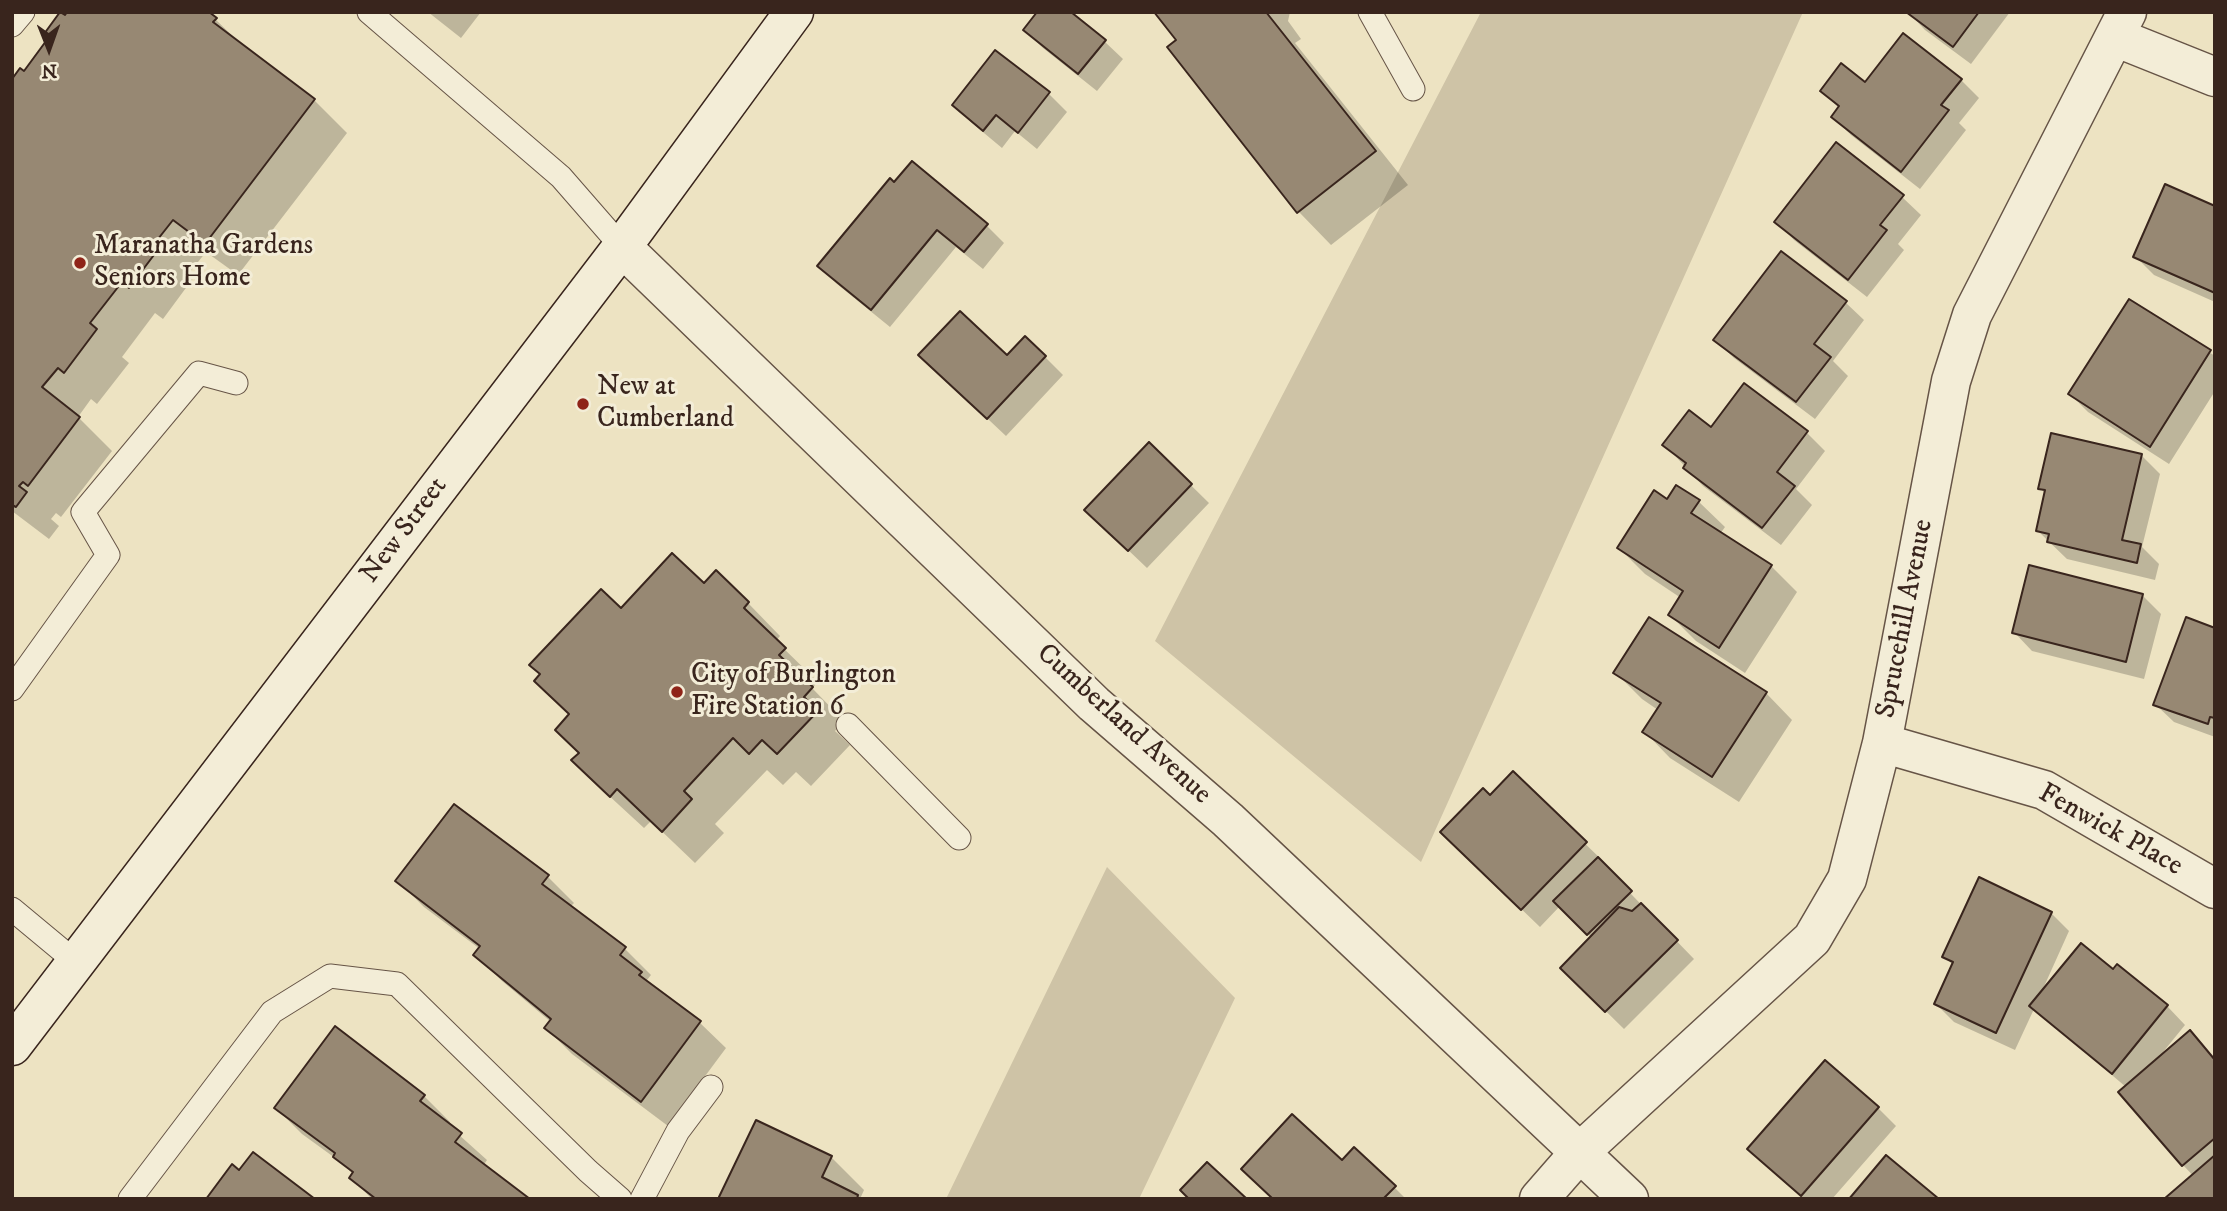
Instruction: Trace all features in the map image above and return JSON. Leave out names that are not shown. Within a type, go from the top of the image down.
[{"type":"street","name":"New Street","points":[[12,1046],[622,247],[794,12]]},
{"type":"street","points":[[2121,25],[2215,77]]},
{"type":"street","name":"Sprucehill Avenue","points":[[1539,1199],[1580,1152],[1812,939],[1847,879],[1882,743],[1951,381],[1972,315],[2121,25]]},
{"type":"street","name":"Cumberland Avenue","points":[[622,247],[1094,704],[1228,820],[1629,1199]]},
{"type":"street","name":"Fenwick Place","points":[[1882,743],[2044,790],[2215,889]]},
{"type":"lane","points":[[12,25],[23,12]]},
{"type":"lane","points":[[369,12],[561,177],[622,247]]},
{"type":"lane","points":[[1370,12],[1413,89]]},
{"type":"lane","points":[[12,689],[108,555],[83,512],[199,373],[236,383]]},
{"type":"lane","points":[[848,725],[960,838]]},
{"type":"lane","points":[[12,909],[77,963]]},
{"type":"lane","points":[[130,1199],[272,1012],[330,976],[397,985],[620,1199]]},
{"type":"lane","points":[[642,1199],[678,1131],[711,1087]]},
{"type":"shaded area","points":[[1481,12],[1803,12],[1421,862],[1155,641]]},
{"type":"shaded area","points":[[1107,867],[1235,998],[1139,1199],[946,1199]]},
{"type":"building","name":"Maranatha Gardens Seniors Home","points":[[60,12],[65,15],[67,12],[209,12],[217,18],[213,22],[315,99],[205,244],[173,220],[158,239],[163,243],[129,288],[122,282],[90,323],[97,329],[64,373],[58,368],[42,387],[80,417],[28,486],[23,482],[19,486],[27,492],[16,507],[12,505],[12,79],[20,68],[24,71],[49,37],[44,34]]},
{"type":"building","points":[[1037,12],[1071,12],[1106,40],[1078,74],[1023,30]]},
{"type":"building","points":[[1154,12],[1266,12],[1376,151],[1297,213],[1167,47],[1176,40]]},
{"type":"building","points":[[1906,12],[1979,12],[1953,47]]},
{"type":"building","points":[[1903,33],[1962,79],[1941,105],[1949,110],[1901,172],[1831,117],[1839,106],[1820,91],[1841,63],[1865,82]]},
{"type":"building","points":[[995,50],[1050,92],[1018,133],[996,115],[983,131],[952,105]]},
{"type":"building","points":[[1836,142],[1904,195],[1880,225],[1887,230],[1848,280],[1774,222]]},
{"type":"building","points":[[912,161],[988,224],[964,252],[937,230],[871,310],[817,266],[890,178],[894,182]]},
{"type":"building","points":[[2165,184],[2215,206],[2215,293],[2133,257]]},
{"type":"building","points":[[1781,251],[1847,301],[1814,344],[1831,357],[1796,402],[1713,340]]},
{"type":"building","points":[[2129,299],[2211,350],[2150,447],[2068,394]]},
{"type":"building","points":[[960,311],[1007,355],[1025,336],[1046,356],[987,419],[918,355]]},
{"type":"building","points":[[1744,383],[1808,431],[1777,472],[1795,486],[1762,528],[1683,468],[1686,463],[1662,445],[1689,410],[1711,427]]},
{"type":"building","points":[[2051,433],[2142,454],[2122,540],[2141,544],[2137,563],[2047,542],[2049,534],[2036,531],[2045,490],[2038,489]]},
{"type":"building","points":[[1149,442],[1192,484],[1128,551],[1084,510]]},
{"type":"building","points":[[1676,485],[1700,500],[1691,513],[1772,565],[1719,648],[1668,615],[1683,591],[1617,548],[1654,490],[1667,499]]},
{"type":"building","name":"City of Burlington Fire Station 6","points":[[672,553],[704,583],[716,570],[749,602],[744,608],[786,648],[779,655],[813,687],[804,697],[818,711],[777,754],[762,740],[749,754],[733,738],[684,791],[692,799],[662,832],[617,789],[610,797],[571,760],[579,753],[555,730],[569,714],[534,681],[540,674],[529,665],[601,589],[621,608]]},
{"type":"building","points":[[2029,565],[2143,594],[2126,662],[2012,633]]},
{"type":"building","points":[[1649,617],[1767,692],[1712,777],[1642,732],[1661,703],[1613,673]]},
{"type":"building","points":[[2186,617],[2215,628],[2215,718],[2210,717],[2208,724],[2153,705]]},
{"type":"building","points":[[1513,771],[1587,842],[1521,910],[1440,832],[1483,788],[1490,795]]},
{"type":"building","points":[[454,804],[549,875],[542,884],[626,947],[620,955],[642,972],[639,975],[701,1021],[641,1102],[544,1028],[551,1019],[473,955],[480,946],[395,881]]},
{"type":"building","points":[[1598,857],[1632,891],[1587,935],[1553,901]]},
{"type":"building","points":[[1979,877],[2052,912],[1996,1033],[1934,1004],[1953,962],[1942,957]]},
{"type":"building","points":[[1641,903],[1678,940],[1605,1012],[1560,968],[1619,907],[1632,911]]},
{"type":"building","points":[[2081,943],[2113,969],[2117,964],[2168,1005],[2112,1074],[2029,1006]]},
{"type":"building","points":[[335,1026],[425,1095],[420,1101],[462,1133],[455,1142],[530,1199],[376,1199],[349,1178],[353,1172],[333,1157],[335,1153],[274,1108]]},
{"type":"building","points":[[2190,1030],[2215,1060],[2215,1138],[2182,1166],[2118,1092]]},
{"type":"building","points":[[1825,1060],[1879,1107],[1801,1196],[1747,1149]]},
{"type":"building","points":[[1292,1114],[1342,1160],[1354,1147],[1396,1186],[1383,1199],[1273,1199],[1241,1169]]},
{"type":"building","points":[[756,1120],[832,1156],[822,1177],[858,1195],[857,1199],[718,1199]]},
{"type":"building","points":[[253,1152],[315,1199],[206,1199],[232,1164],[239,1170]]},
{"type":"building","points":[[1886,1155],[1939,1199],[1849,1199]]},
{"type":"building","points":[[2215,1155],[2215,1199],[2164,1199]]},
{"type":"building","points":[[1207,1162],[1247,1199],[1189,1199],[1180,1190]]},
{"type":"place","name":"Maranatha Gardens Seniors Home","points":[[80,263]]},
{"type":"place","name":"New at Cumberland","points":[[583,404]]},
{"type":"place","name":"City of Burlington Fire Station 6","points":[[677,692]]}]
